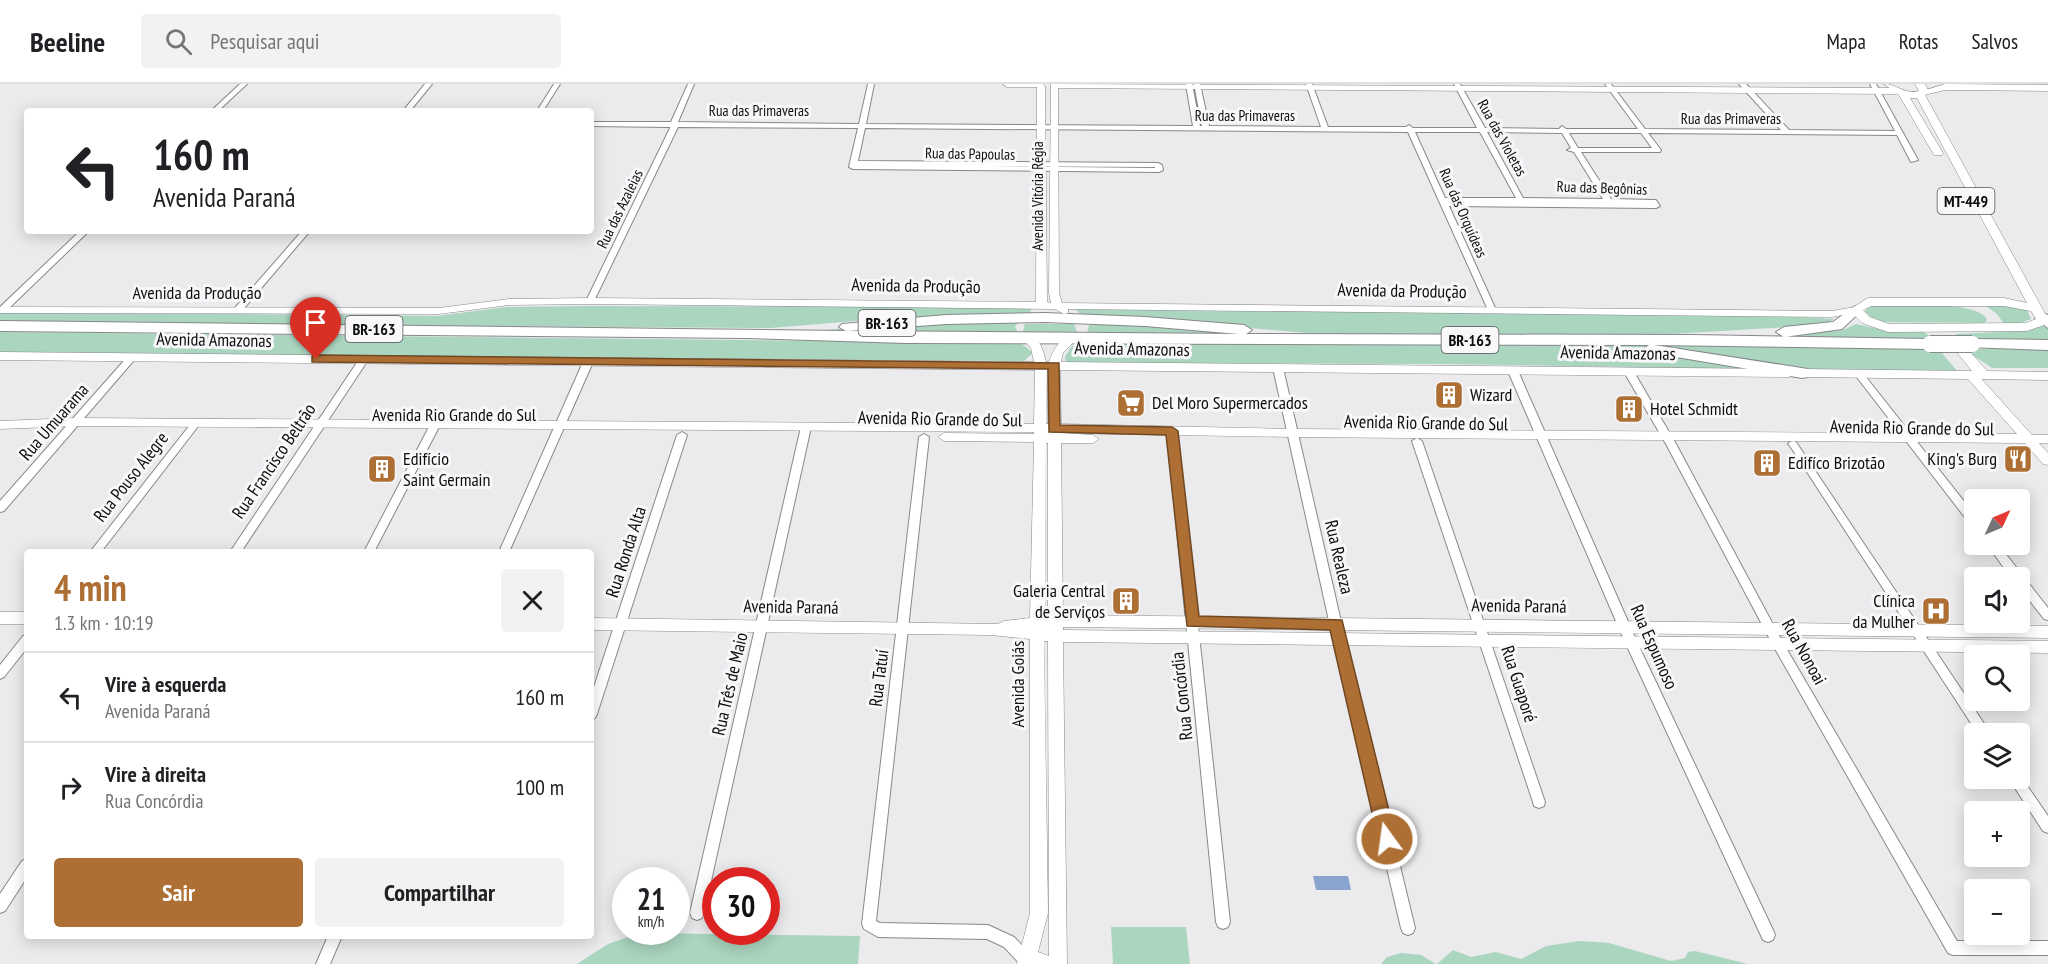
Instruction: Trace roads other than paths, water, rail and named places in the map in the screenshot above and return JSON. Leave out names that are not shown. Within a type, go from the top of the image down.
[{"type":"highway","points":[[1692,340],[1830,327],[1852,314]]},
{"type":"highway","points":[[1027,319],[1018,327],[1027,337]]},
{"type":"highway","name":"BR-163","points":[[747,333],[908,321],[1027,319],[1187,324],[1339,340]]},
{"type":"highway","points":[[1072,337],[1081,330],[1076,320]]},
{"type":"highway","name":"BR-163","points":[[0,326],[747,333],[906,338],[1946,340],[2048,345]]},
{"type":"highway","points":[[1602,341],[1803,373]]},
{"type":"main road","points":[[1896,90],[1921,90]]},
{"type":"main road","name":"MT-449","points":[[1896,90],[2018,292],[2015,299],[2004,302]]},
{"type":"main road","name":"MT-449","points":[[1921,90],[2044,316]]},
{"type":"main road","points":[[1868,302],[2004,302],[2044,316],[2041,323],[2027,327],[1998,327],[1946,340],[1888,328],[1852,314],[1868,302]]},
{"type":"main road","points":[[1961,302],[1992,313],[1998,320],[1998,327]]},
{"type":"main road","points":[[1946,340],[1978,376]]},
{"type":"main road","name":"Avenida Amazonas","points":[[1803,373],[2048,376]]},
{"type":"street","points":[[210,108],[236,84]]},
{"type":"street","points":[[217,108],[244,84]]},
{"type":"street","points":[[403,108],[423,84]]},
{"type":"street","points":[[409,108],[429,84]]},
{"type":"street","points":[[542,108],[557,84]]},
{"type":"street","points":[[548,108],[564,84]]},
{"type":"street","name":"Rua das Azaleias","points":[[677,124],[691,84]]},
{"type":"street","name":"Rua das Azaleias","points":[[590,301],[696,84]]},
{"type":"street","points":[[866,124],[872,84]]},
{"type":"street","points":[[866,124],[879,84]]},
{"type":"street","points":[[1007,84],[1874,86],[1896,90]]},
{"type":"street","points":[[1193,84],[1196,127]]},
{"type":"street","points":[[1193,84],[1205,127]]},
{"type":"street","name":"Avenida Vitória Régia","points":[[1039,85],[1042,305]]},
{"type":"street","name":"Avenida Vitória Régia","points":[[1056,85],[1053,167],[1054,293],[1057,305]]},
{"type":"street","points":[[1306,85],[1322,128]]},
{"type":"street","name":"Rua das Violetas","points":[[1461,85],[1525,202]]},
{"type":"street","points":[[1560,130],[1573,150],[1653,150],[1606,86]]},
{"type":"street","points":[[1747,86],[1789,131]]},
{"type":"street","points":[[1874,86],[1914,160]]},
{"type":"street","points":[[1921,90],[1945,87],[2048,88]]},
{"type":"street","name":"Rua das Primaveras","points":[[594,122],[1899,132]]},
{"type":"street","name":"Rua das Papoulas","points":[[866,124],[857,165],[1158,167]]},
{"type":"street","name":"Rua das Orquídeas","points":[[1413,129],[1495,310]]},
{"type":"street","name":"Rua das Begônias","points":[[1446,202],[1606,203],[1573,150]]},
{"type":"street","points":[[1,310],[82,234]]},
{"type":"street","points":[[237,311],[303,234]]},
{"type":"street","name":"Avenida da Produção","points":[[1,310],[439,311],[509,302],[590,301],[1852,314]]},
{"type":"street","points":[[1027,319],[1042,305]]},
{"type":"street","points":[[1057,305],[1076,320]]},
{"type":"street","points":[[1027,337],[1037,347],[1048,366],[1072,337]]},
{"type":"street","name":"Avenida Amazonas","points":[[0,356],[1803,373]]},
{"type":"street","name":"Rua Umuarama","points":[[0,508],[132,357]]},
{"type":"street","name":"Rua Francisco Beltrão","points":[[237,549],[363,360]]},
{"type":"street","points":[[505,549],[588,362]]},
{"type":"street","name":"Avenida Goiás","points":[[1026,963],[1039,913],[1038,434],[1048,366]]},
{"type":"street","name":"Avenida Goiás","points":[[1048,366],[1054,434],[1058,964]]},
{"type":"street","name":"Rua Realeza","points":[[1278,368],[1408,928]]},
{"type":"street","name":"Rua Espumoso","points":[[1513,370],[1545,439],[1631,642],[1768,935]]},
{"type":"street","name":"Rua Nonoai","points":[[1629,372],[1669,440],[1778,644],[1953,948],[2048,948]]},
{"type":"street","points":[[1859,374],[1964,508]]},
{"type":"street","points":[[1978,376],[2042,443],[2048,461]]},
{"type":"street","name":"Avenida Rio Grande do Sul","points":[[6,425],[2042,443]]},
{"type":"street","name":"Rua Pouso Alegre","points":[[97,549],[193,427]]},
{"type":"street","points":[[371,549],[434,429]]},
{"type":"street","name":"Avenida Rio Grande do Sul","points":[[558,430],[682,435],[805,431],[924,436],[1038,434]]},
{"type":"street","name":"Rua Três de Maio","points":[[697,913],[805,431]]},
{"type":"street","name":"Rua Ronda Alta","points":[[594,705],[682,435]]},
{"type":"street","name":"Rua Concórdia","points":[[1172,435],[1223,922]]},
{"type":"street","name":"Rua Tatuí","points":[[924,436],[869,924],[878,930],[988,932],[1009,942],[1026,963]]},
{"type":"street","name":"Avenida Rio Grande do Sul","points":[[1292,436],[1417,441],[1545,439]]},
{"type":"street","name":"Avenida Rio Grande do Sul","points":[[1669,440],[1793,444],[1914,442]]},
{"type":"street","name":"Rua Guaporé","points":[[1417,441],[1539,802]]},
{"type":"street","points":[[1793,444],[1978,723]]},
{"type":"street","points":[[2000,555],[2010,567]]},
{"type":"street","points":[[2030,593],[2048,616]]},
{"type":"street","points":[[0,618],[24,618]]},
{"type":"street","name":"Avenida Paraná","points":[[594,624],[1338,632],[1486,641],[2048,647]]},
{"type":"street","name":"Avenida Paraná","points":[[1338,632],[1481,625],[2048,632]]},
{"type":"street","points":[[0,674],[24,643]]},
{"type":"street","points":[[2022,789],[2048,827]]},
{"type":"street","points":[[0,906],[24,870]]},
{"type":"street","points":[[323,964],[334,939]]},
{"type":"street","points":[[1026,963],[1034,960],[1046,964]]},
{"type":"water","points":[[1313,876],[1348,876],[1351,890],[1316,890]]},
{"type":"place","name":"Wizard","points":[[1449,395]]},
{"type":"place","name":"Del Moro Supermercados","points":[[1131,403]]},
{"type":"place","name":"Hotel Schmidt","points":[[1629,409]]},
{"type":"place","name":"King's Burg","points":[[2018,459]]},
{"type":"place","name":"Edifíco Brizotão","points":[[1767,463]]},
{"type":"place","name":"Edifício Saint Germain","points":[[382,469]]},
{"type":"place","name":"Galeria Central de Serviços","points":[[1126,601]]},
{"type":"place","name":"Clínica da Mulher","points":[[1936,611]]}]
